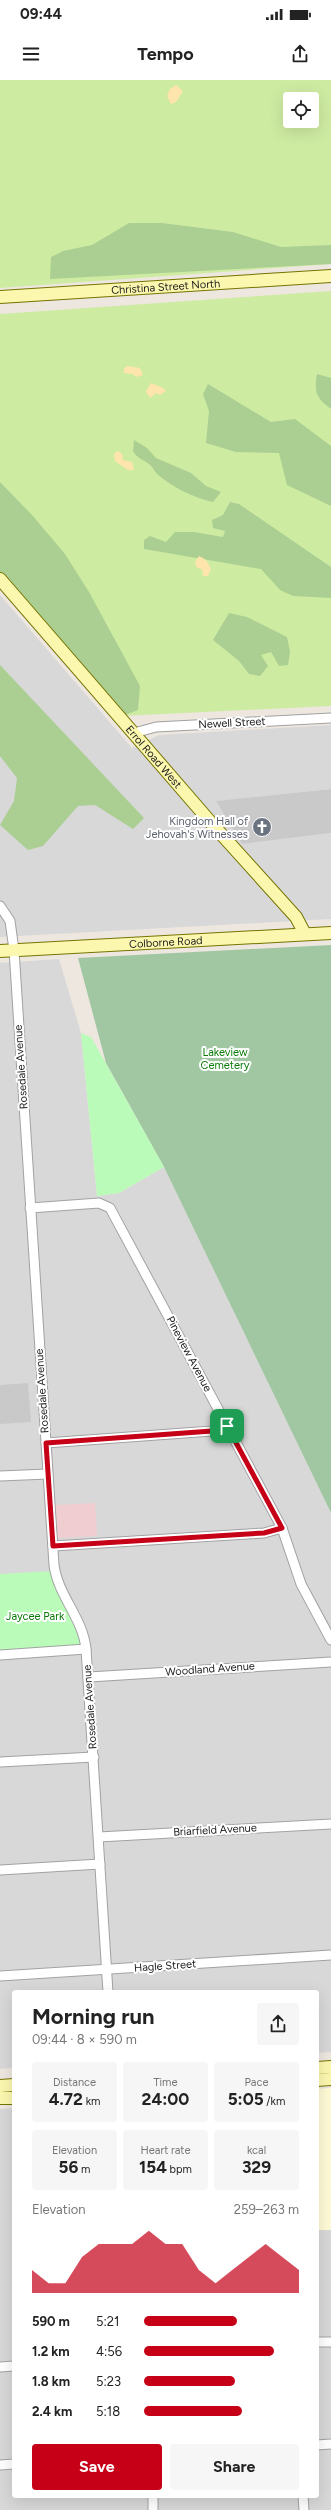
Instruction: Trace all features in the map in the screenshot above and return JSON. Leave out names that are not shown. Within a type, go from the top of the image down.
[{"type":"street","name":"Christina Street North","points":[[0,298],[331,276]]},
{"type":"street","name":"Errol Road West","points":[[0,579],[134,734],[296,917],[306,934]]},
{"type":"street","name":"Newell Street","points":[[134,734],[156,727],[331,718]]},
{"type":"street","name":"Rosedale Avenue","points":[[0,906],[10,921],[14,950],[53,1546],[57,1578],[80,1625],[86,1649],[89,1677],[108,1990]]},
{"type":"street","name":"Colborne Road","points":[[0,951],[331,933]]},
{"type":"street","name":"Pineview Avenue","points":[[30,1208],[99,1203],[110,1208],[282,1528],[292,1552],[301,1584],[331,1640]]},
{"type":"street","points":[[46,1443],[212,1431],[227,1426]]},
{"type":"street","points":[[0,1476],[48,1474]]},
{"type":"street","points":[[53,1546],[264,1533],[282,1528]]},
{"type":"street","points":[[0,1655],[86,1649]]},
{"type":"street","name":"Woodland Avenue","points":[[89,1677],[331,1662]]},
{"type":"street","points":[[0,1762],[94,1757]]},
{"type":"street","name":"Briarfield Avenue","points":[[99,1837],[331,1824]]},
{"type":"street","points":[[0,1870],[100,1864]]},
{"type":"street","name":"Hagle Street","points":[[0,1976],[331,1955]]},
{"type":"street","points":[[319,2068],[331,2067]]},
{"type":"street","points":[[319,2080],[331,2079]]},
{"type":"street","points":[[0,2086],[12,2085]]},
{"type":"street","points":[[0,2098],[12,2098]]},
{"type":"street","points":[[319,2342],[331,2342]]},
{"type":"street","points":[[0,2367],[12,2366]]},
{"type":"street","points":[[319,2445],[331,2444]]},
{"type":"street","points":[[0,2465],[12,2464]]},
{"type":"street","points":[[153,2498],[153,2510]]},
{"type":"street","points":[[303,2498],[304,2510]]},
{"type":"shaded area","points":[[0,595],[132,748],[159,735],[331,725],[331,789],[217,801],[242,844],[331,833],[331,919],[0,937]]},
{"type":"shaded area","points":[[331,789],[331,833],[242,844],[216,801]]},
{"type":"shaded area","points":[[59,959],[81,1033],[97,1196],[119,1193],[164,1167],[331,1513],[331,2052],[319,2053],[319,1990],[12,1990],[12,2068],[0,2069],[0,963]]},
{"type":"shaded area","points":[[28,1383],[31,1422],[0,1424],[0,1385]]},
{"type":"shaded area","points":[[95,1503],[97,1536],[57,1538],[55,1505]]},
{"type":"shaded area","points":[[331,2088],[331,2230],[319,2230],[319,2089]]},
{"type":"shaded area","points":[[12,2108],[12,2498],[319,2498],[319,2230],[331,2230],[331,2510],[0,2510],[0,2109]]},
{"type":"green space","points":[[0,80],[331,80],[331,264],[0,288]]},
{"type":"green space","points":[[129,223],[162,223],[233,232],[281,247],[331,245],[331,264],[50,279],[51,257],[63,251],[92,245]]},
{"type":"green space","points":[[331,291],[331,706],[122,716],[0,577],[0,314]]},
{"type":"green space","points":[[317,374],[331,378],[331,409],[319,398],[317,394]]},
{"type":"green space","points":[[208,384],[271,422],[295,419],[331,446],[331,506],[287,485],[279,453],[236,452],[206,443],[209,411],[203,394]]},
{"type":"green space","points":[[134,440],[147,448],[156,458],[191,473],[206,486],[221,492],[213,502],[198,498],[176,488],[157,474],[150,465],[137,456],[133,451]]},
{"type":"green space","points":[[0,482],[32,515],[65,554],[89,592],[140,686],[138,710],[122,716],[0,577]]},
{"type":"green space","points":[[230,502],[239,504],[331,567],[331,598],[293,596],[280,590],[261,569],[144,549],[144,540],[150,536],[166,542],[175,532],[194,532],[223,537],[225,531],[213,528],[212,520],[223,515]]},
{"type":"green space","points":[[229,613],[247,617],[287,637],[290,652],[288,665],[279,666],[271,652],[261,655],[268,666],[260,676],[249,674],[239,661],[213,640]]},
{"type":"green space","points":[[0,665],[144,818],[133,829],[95,805],[78,806],[43,846],[28,850],[0,825],[14,801],[17,778],[0,756]]},
{"type":"green space","name":"Lakeview Cemetery","points":[[331,945],[331,1513],[164,1167],[106,1063],[78,958]]},
{"type":"green space","points":[[81,1033],[91,1037],[164,1167],[119,1193],[97,1196]]},
{"type":"green space","name":"Jaycee Park","points":[[53,1571],[84,1647],[0,1654],[0,1574]]},
{"type":"sand","points":[[176,85],[183,91],[176,102],[171,104],[167,96],[170,89]]},
{"type":"sand","points":[[128,366],[140,368],[143,375],[136,377],[133,374],[124,373],[124,368]]},
{"type":"sand","points":[[151,383],[163,388],[166,391],[160,395],[156,393],[150,398],[146,392]]},
{"type":"sand","points":[[118,451],[122,454],[123,460],[132,462],[134,470],[128,470],[115,461],[114,454]]},
{"type":"sand","points":[[199,556],[206,560],[211,569],[208,576],[203,576],[202,569],[197,568],[195,562]]},
{"type":"place","name":"Kingdom Hall of Jehovah's Witnesses","points":[[262,827]]},
{"type":"route","points":[[227,1426],[282,1528],[264,1533],[53,1546],[46,1443],[212,1431],[219,1430],[227,1426]]}]
